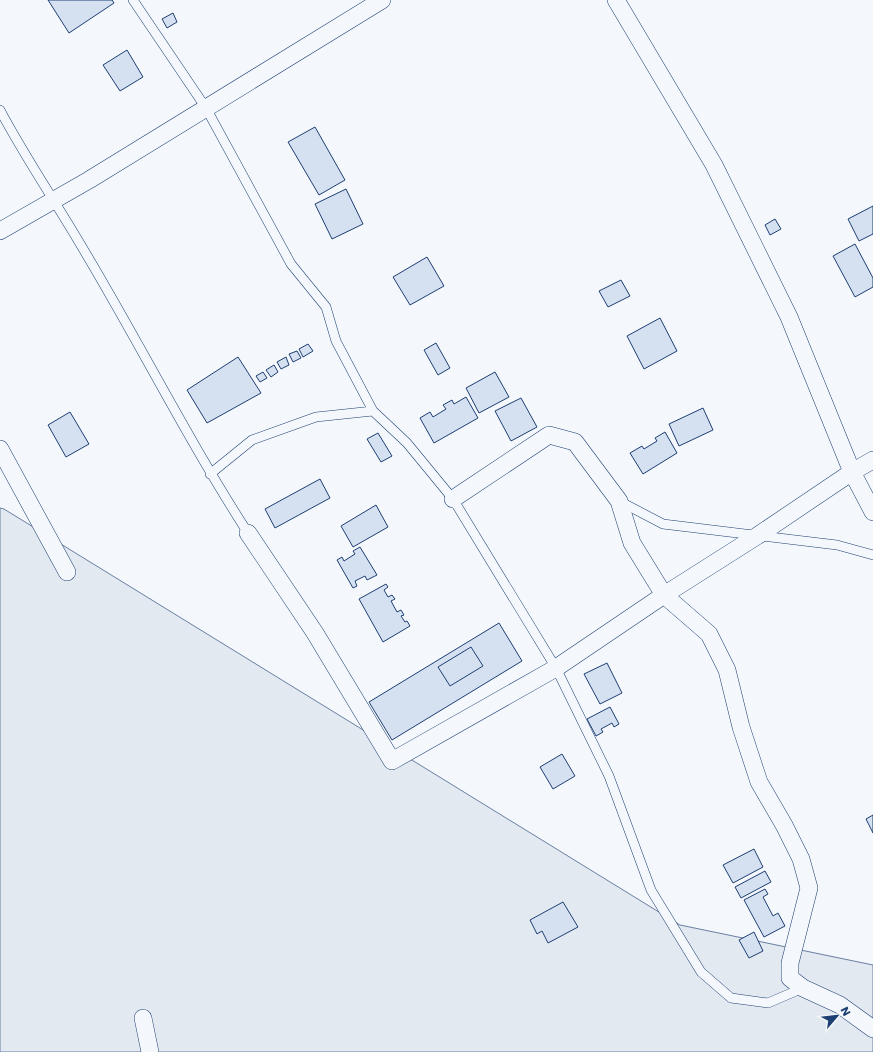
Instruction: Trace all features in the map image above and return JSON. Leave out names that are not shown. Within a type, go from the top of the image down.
[{"type":"street","points":[[0,231],[206,108],[382,0]]},
{"type":"street","points":[[616,0],[714,165],[789,317],[852,472],[873,512]]},
{"type":"street","points":[[453,499],[549,435],[575,442],[619,501],[632,543],[664,595],[709,634],[727,670],[741,727],[758,782],[784,825],[801,859],[809,888],[790,963],[790,978],[803,988],[840,1005],[873,1028]]},
{"type":"street","points":[[0,449],[67,572]]},
{"type":"street","points":[[248,533],[315,633],[392,761],[556,668],[664,595],[757,536],[852,472],[873,460]]},
{"type":"street","points":[[143,1018],[150,1052]]},
{"type":"lane","points":[[133,0],[206,108],[292,264],[326,307],[336,341],[373,410],[407,444],[453,499],[556,668],[609,776],[651,890],[701,972],[731,998],[768,1003],[803,988]]},
{"type":"lane","points":[[0,110],[22,150],[82,247],[210,474],[248,533]]},
{"type":"lane","points":[[210,474],[252,440],[316,417],[373,410]]},
{"type":"lane","points":[[619,501],[663,524],[837,545],[873,555]]},
{"type":"shaded area","points":[[0,508],[4,509],[680,925],[873,965],[873,1052],[0,1052]]},
{"type":"building","points":[[48,0],[112,0],[114,3],[69,33]]},
{"type":"building","points":[[173,13],[177,22],[167,28],[162,19]]},
{"type":"building","points":[[127,50],[143,77],[120,91],[103,65]]},
{"type":"building","points":[[315,127],[345,180],[319,195],[288,142]]},
{"type":"building","points":[[346,189],[363,224],[332,239],[315,204]]},
{"type":"building","points":[[873,206],[873,234],[859,241],[848,219]]},
{"type":"building","points":[[775,219],[781,229],[770,235],[765,225]]},
{"type":"building","points":[[855,244],[873,278],[873,287],[855,297],[833,256]]},
{"type":"building","points":[[427,257],[444,286],[410,305],[393,277]]},
{"type":"building","points":[[621,280],[630,296],[608,307],[599,291]]},
{"type":"building","points":[[660,318],[677,351],[644,369],[627,336]]},
{"type":"building","points":[[436,343],[450,368],[438,375],[424,350]]},
{"type":"building","points":[[308,344],[313,351],[303,357],[299,349]]},
{"type":"building","points":[[297,351],[301,358],[293,362],[289,354]]},
{"type":"building","points":[[238,357],[261,393],[207,423],[187,390]]},
{"type":"building","points":[[286,357],[289,365],[281,369],[277,362]]},
{"type":"building","points":[[274,365],[278,372],[271,377],[266,370]]},
{"type":"building","points":[[263,372],[267,378],[260,382],[256,376]]},
{"type":"building","points":[[495,372],[509,397],[479,413],[466,388]]},
{"type":"building","points":[[466,397],[478,418],[434,443],[420,418],[430,412],[433,417],[446,409],[443,405],[452,400],[454,404]]},
{"type":"building","points":[[521,398],[537,427],[511,441],[495,411]]},
{"type":"building","points":[[703,408],[713,430],[679,446],[669,424]]},
{"type":"building","points":[[70,412],[89,444],[66,457],[48,425]]},
{"type":"building","points":[[665,432],[677,453],[643,474],[630,453],[642,446],[644,449],[657,441],[655,438]]},
{"type":"building","points":[[378,433],[392,456],[381,462],[367,439]]},
{"type":"building","points":[[320,479],[330,498],[275,528],[265,509]]},
{"type":"building","points":[[376,505],[388,527],[353,547],[341,526]]},
{"type":"building","points":[[360,547],[377,575],[367,580],[365,576],[355,581],[357,586],[353,588],[337,560],[342,557],[344,561],[355,554],[353,551]]},
{"type":"building","points":[[386,584],[388,587],[384,590],[388,597],[392,595],[395,599],[391,601],[397,612],[401,610],[404,615],[401,616],[410,626],[383,642],[359,599]]},
{"type":"building","points":[[499,623],[522,661],[392,740],[369,702]]},
{"type":"building","points":[[471,647],[483,666],[450,686],[438,667]]},
{"type":"building","points":[[607,663],[622,693],[600,704],[584,674]]},
{"type":"building","points":[[610,707],[619,724],[614,727],[612,723],[601,729],[603,732],[596,736],[587,719]]},
{"type":"building","points":[[562,754],[575,776],[553,789],[540,767]]},
{"type":"building","points":[[873,815],[873,833],[866,819]]},
{"type":"building","points":[[754,849],[763,867],[733,883],[723,865]]},
{"type":"building","points":[[765,871],[771,882],[741,898],[735,887]]},
{"type":"building","points":[[765,889],[768,894],[763,897],[773,916],[778,913],[785,926],[764,937],[744,900]]},
{"type":"building","points":[[563,902],[578,927],[548,943],[542,931],[537,934],[530,920]]},
{"type":"building","points":[[754,932],[763,951],[749,958],[739,940]]}]
